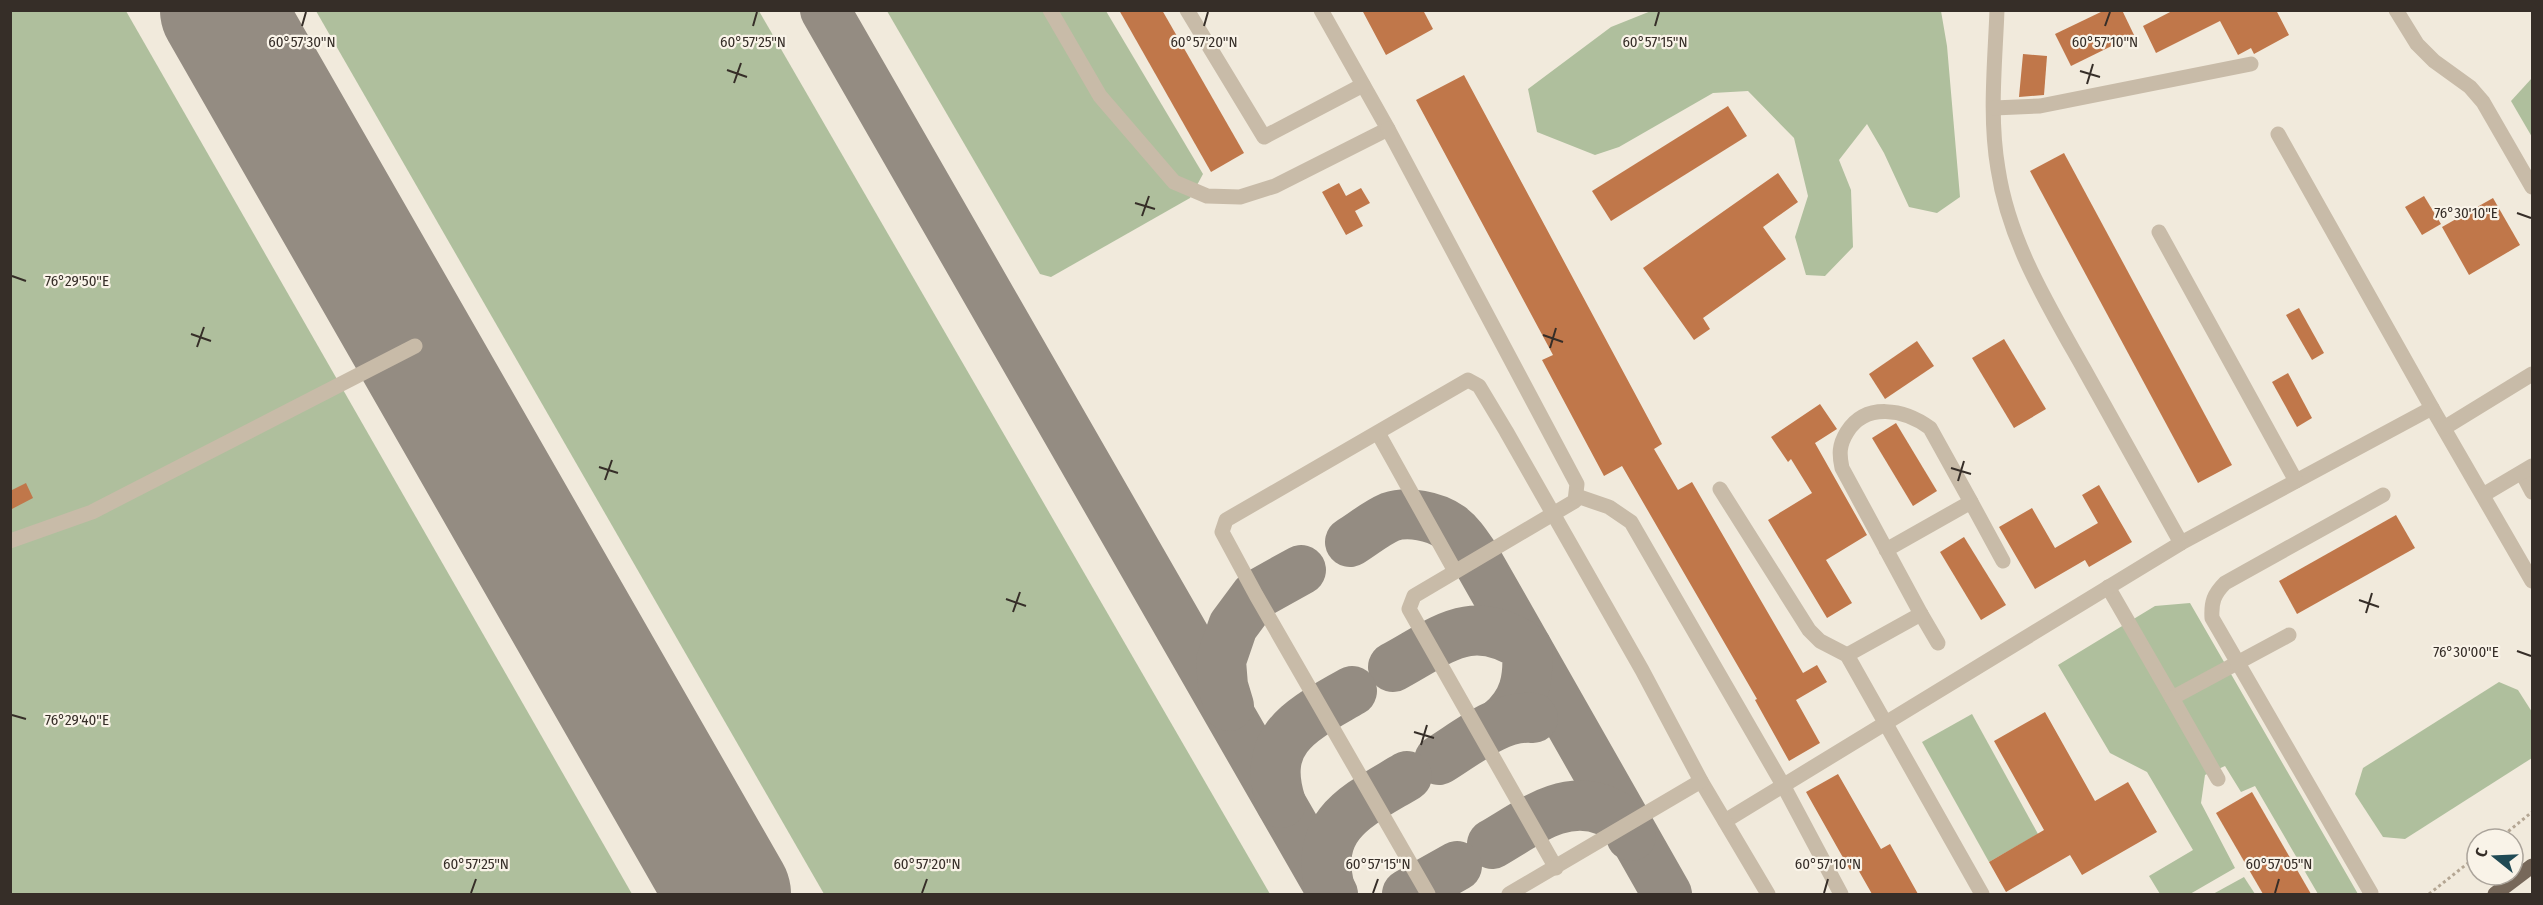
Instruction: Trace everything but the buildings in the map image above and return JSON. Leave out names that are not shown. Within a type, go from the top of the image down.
[{"type":"main road","points":[[2494,894],[2532,866]]},
{"type":"street","points":[[1050,10],[1100,96],[1174,182],[1207,196],[1240,197],[1275,186],[1388,129]]},
{"type":"street","points":[[1187,10],[1264,137],[1363,84]]},
{"type":"street","points":[[1321,10],[1388,129],[1577,484],[1575,501],[1455,571],[1414,597],[1410,603],[1411,615],[1556,868]]},
{"type":"street","points":[[1997,10],[1993,129],[2006,208],[2018,243],[2041,292],[2181,543]]},
{"type":"street","points":[[2396,10],[2417,44],[2434,61],[2470,87],[2483,102],[2532,187]]},
{"type":"street","points":[[1994,108],[2040,106],[2251,64]]},
{"type":"street","points":[[2278,134],[2532,581]]},
{"type":"street","points":[[2159,232],[2296,481]]},
{"type":"street","points":[[10,541],[92,512],[415,346]]},
{"type":"street","points":[[2444,428],[2532,374]]},
{"type":"street","points":[[1428,894],[1256,596],[1222,532],[1226,520],[1378,433],[1463,381],[1474,382],[1490,404],[1642,670],[1701,781],[1768,894]]},
{"type":"street","points":[[1725,821],[2181,543],[2432,408]]},
{"type":"street","points":[[1938,643],[1842,468],[1839,453],[1842,440],[1854,422],[1870,412],[1900,413],[1921,421],[1930,428],[2003,561]]},
{"type":"street","points":[[1378,433],[1455,571]]},
{"type":"street","points":[[2483,495],[2527,470],[2532,492]]},
{"type":"street","points":[[1720,489],[1809,630],[1820,641],[1847,655],[1982,894]]},
{"type":"street","points":[[2371,893],[2211,618],[2215,594],[2225,583],[2383,495]]},
{"type":"street","points":[[1577,496],[1610,507],[1631,522],[1783,785],[1841,894]]},
{"type":"street","points":[[1886,550],[1971,502]]},
{"type":"street","points":[[2108,587],[2218,779]]},
{"type":"street","points":[[1847,655],[1921,614]]},
{"type":"street","points":[[2172,698],[2238,665],[2289,635]]},
{"type":"street","points":[[1509,894],[1701,781]]},
{"type":"path","points":[[2514,827],[2532,812]]},
{"type":"path","points":[[2428,894],[2465,865]]},
{"type":"green space","points":[[10,11],[126,11],[632,894],[11,894]]},
{"type":"green space","points":[[316,11],[759,11],[1270,894],[824,894]]},
{"type":"green space","points":[[887,11],[1106,11],[1203,174],[1190,198],[1051,277],[1040,274]]},
{"type":"green space","points":[[1651,11],[1941,11],[1947,46],[1960,197],[1937,213],[1909,207],[1884,153],[1867,124],[1839,160],[1851,190],[1853,247],[1825,276],[1806,275],[1795,237],[1808,196],[1794,138],[1748,91],[1713,93],[1619,147],[1595,155],[1537,132],[1528,89],[1611,27]]},
{"type":"green space","points":[[2532,78],[2532,137],[2511,101]]},
{"type":"green space","points":[[2190,603],[2358,894],[2318,894],[2255,786],[2241,792],[2225,766],[2205,775],[2201,803],[2235,868],[2190,894],[2160,894],[2149,876],[2193,850],[2147,772],[2110,753],[2058,665],[2155,606]]},
{"type":"green space","points":[[2499,682],[2518,690],[2532,712],[2532,758],[2405,839],[2383,837],[2355,794],[2363,768]]},
{"type":"green space","points":[[1972,714],[2038,834],[1989,862],[1922,742]]},
{"type":"green space","points":[[2244,877],[2255,894],[2213,894]]},
{"type":"taxiway","points":[[825,10],[1333,894]]},
{"type":"taxiway","points":[[1350,542],[1385,519],[1405,514],[1437,520],[1458,534],[1477,560],[1667,894]]},
{"type":"taxiway","points":[[1229,706],[1223,686],[1221,661],[1233,626],[1256,595],[1301,570]]},
{"type":"taxiway","points":[[1393,667],[1427,647],[1458,634],[1473,631],[1507,637],[1527,648],[1527,670],[1520,698],[1500,723]]},
{"type":"taxiway","points":[[1281,803],[1276,780],[1276,762],[1282,746],[1303,721],[1352,691]]},
{"type":"taxiway","points":[[1439,760],[1496,725],[1520,718],[1533,718]]},
{"type":"taxiway","points":[[1330,889],[1326,866],[1328,848],[1334,832],[1357,807],[1407,776]]},
{"type":"taxiway","points":[[1492,844],[1546,813],[1575,806],[1590,806],[1611,813],[1625,824],[1631,836]]},
{"type":"taxiway","points":[[1407,894],[1457,866]]},
{"type":"runway","points":[[222,10],[729,894]]}]
